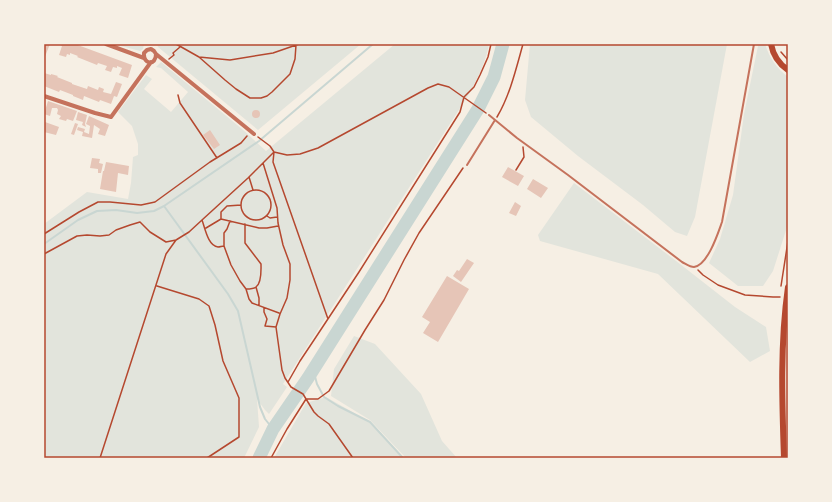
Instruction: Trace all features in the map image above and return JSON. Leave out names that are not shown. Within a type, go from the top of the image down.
[{"type":"main road","points":[[771,44],[772,50],[781,65],[788,70]]},
{"type":"main road","points":[[784,458],[782,396],[784,332],[788,287]]},
{"type":"street","points":[[106,44],[144,58],[147,62],[151,62]]},
{"type":"street","points":[[150,44],[151,50]]},
{"type":"street","points":[[144,58],[143,55],[145,51],[149,49],[154,51],[252,132]]},
{"type":"street","points":[[44,96],[111,117],[151,62],[153,62],[156,58],[156,54]]},
{"type":"lane","points":[[489,115],[522,142],[682,262],[689,266],[695,267],[702,263],[709,254],[722,222],[754,44]]},
{"type":"lane","points":[[468,165],[495,120]]},
{"type":"path","points":[[176,44],[199,57],[236,89],[250,98],[261,98],[267,96],[290,74],[296,58],[296,45]]},
{"type":"path","points":[[199,57],[230,60],[273,53],[299,44]]},
{"type":"path","points":[[288,382],[460,112],[464,97],[474,87],[480,75],[488,57],[491,44]]},
{"type":"path","points":[[495,120],[504,105],[523,44]]},
{"type":"path","points":[[166,62],[180,47]]},
{"type":"path","points":[[779,48],[788,60]]},
{"type":"path","points":[[274,152],[287,155],[300,154],[318,148],[438,84],[449,87],[489,115]]},
{"type":"path","points":[[178,96],[180,103],[217,158]]},
{"type":"path","points":[[44,234],[98,202],[141,204],[155,202],[210,162],[241,143],[252,132],[270,146],[274,152],[273,162],[328,319]]},
{"type":"path","points":[[516,170],[524,157],[522,142]]},
{"type":"path","points":[[44,254],[77,236],[100,236],[109,234],[116,230],[140,222],[150,232],[166,242],[176,240],[189,232],[274,152]]},
{"type":"path","points":[[263,162],[277,208],[278,226],[290,264],[290,280],[287,298],[276,327],[282,370],[291,387],[303,394],[314,412],[333,428],[353,458]]},
{"type":"path","points":[[306,399],[318,399],[329,391],[384,300],[419,233],[463,168],[468,165]]},
{"type":"path","points":[[249,177],[253,190]]},
{"type":"path","points":[[253,190],[258,190],[266,194],[270,200],[271,208],[263,219],[253,220],[248,218],[241,210],[241,200],[248,192],[253,190]]},
{"type":"path","points":[[270,200],[274,198]]},
{"type":"path","points":[[221,219],[221,212],[227,206],[241,205]]},
{"type":"path","points":[[266,216],[270,218],[278,217]]},
{"type":"path","points":[[205,228],[221,219],[259,228],[278,226]]},
{"type":"path","points":[[202,220],[209,240],[213,246],[224,246]]},
{"type":"path","points":[[230,221],[224,233],[224,246],[231,265],[246,289],[249,299],[252,303],[280,314]]},
{"type":"path","points":[[245,224],[245,243],[261,264],[259,283],[252,289],[246,289]]},
{"type":"path","points":[[100,458],[166,254],[176,240]]},
{"type":"path","points":[[781,290],[788,241]]},
{"type":"path","points":[[695,267],[703,275],[718,285],[745,295],[780,297]]},
{"type":"path","points":[[156,286],[199,299],[209,306],[223,361],[239,398],[239,437],[207,458]]},
{"type":"path","points":[[256,287],[259,298],[259,306]]},
{"type":"path","points":[[264,308],[267,319],[265,326],[276,327]]},
{"type":"path","points":[[271,458],[306,399]]},
{"type":"shaded area","points":[[114,44],[144,44],[143,49],[140,51]]},
{"type":"shaded area","points":[[157,44],[361,44],[258,130],[158,47]]},
{"type":"shaded area","points":[[395,44],[489,44],[484,62],[471,91],[283,384],[287,387],[269,414],[257,399],[259,427],[244,458],[44,458],[44,224],[87,192],[128,199],[133,157],[138,155],[138,144],[132,126],[118,112],[146,75],[152,79],[144,89],[171,112],[188,92],[161,68],[156,67],[161,62],[242,129],[266,151]]},
{"type":"shaded area","points":[[530,44],[727,44],[695,217],[687,236],[675,232],[531,117],[525,100]]},
{"type":"shaded area","points":[[760,44],[765,44],[774,62],[788,77],[788,224],[773,271],[763,286],[738,286],[709,263],[720,239],[733,195],[744,114],[758,46]]},
{"type":"shaded area","points":[[574,183],[735,307],[766,327],[770,351],[750,362],[658,274],[540,241],[538,235]]},
{"type":"shaded area","points":[[354,336],[375,344],[421,394],[442,441],[457,458],[406,458],[370,420],[331,396],[334,369]]},
{"type":"shaded area","points":[[326,397],[370,422],[404,458],[274,458],[306,403]]},
{"type":"building","points":[[44,44],[50,44],[44,59]]},
{"type":"building","points":[[58,44],[75,44],[132,65],[128,78],[119,75],[122,68],[117,66],[117,68],[113,67],[111,72],[105,70],[107,66],[98,63],[97,65],[70,53],[70,55],[67,54],[66,57],[59,55],[62,46]]},
{"type":"building","points":[[44,73],[58,76],[57,77],[72,84],[87,89],[88,86],[98,90],[99,87],[104,89],[103,92],[111,94],[116,82],[122,84],[117,97],[114,96],[111,104],[100,100],[99,102],[84,96],[83,100],[60,90],[59,92],[44,86]]},
{"type":"building","points":[[48,101],[77,111],[73,121],[59,119],[61,116],[57,114],[57,108],[52,108],[50,116],[44,114]]},
{"type":"building","points":[[256,110],[259,111],[259,117],[256,118],[253,117],[252,114],[253,111]]},
{"type":"building","points":[[78,112],[87,115],[85,124],[86,127],[82,125],[83,122],[76,120]]},
{"type":"building","points":[[89,116],[109,125],[105,136],[98,134],[100,129],[94,125],[92,138],[82,136],[83,132],[77,130],[78,127],[85,129],[84,132],[89,134],[90,126],[86,124]]},
{"type":"building","points":[[45,122],[59,127],[56,135],[44,132]]},
{"type":"building","points":[[75,123],[78,124],[74,135],[71,134]]},
{"type":"building","points":[[210,130],[220,145],[214,149],[203,135]]},
{"type":"building","points":[[92,158],[100,159],[99,163],[103,164],[101,173],[98,173],[98,169],[90,168]]},
{"type":"building","points":[[106,162],[129,166],[128,175],[118,173],[116,192],[100,189]]},
{"type":"building","points":[[508,167],[524,176],[518,186],[502,177]]},
{"type":"building","points":[[533,179],[548,188],[541,198],[527,189]]},
{"type":"building","points":[[515,202],[521,206],[516,216],[509,213]]},
{"type":"building","points":[[467,259],[474,263],[461,282],[453,276],[457,270],[459,271]]},
{"type":"building","points":[[447,276],[469,289],[438,342],[423,333],[430,322],[422,317]]},
{"type":"waterway","points":[[44,244],[78,220],[97,211],[116,210],[137,213],[154,211],[164,206],[259,141],[373,44]]},
{"type":"waterway","points":[[259,458],[273,429],[308,378],[478,109],[494,77],[503,44]]},
{"type":"waterway","points":[[164,206],[228,294],[238,311],[260,407],[265,419],[273,429]]},
{"type":"waterway","points":[[313,369],[317,384],[324,397],[338,406],[370,422],[403,458]]}]
